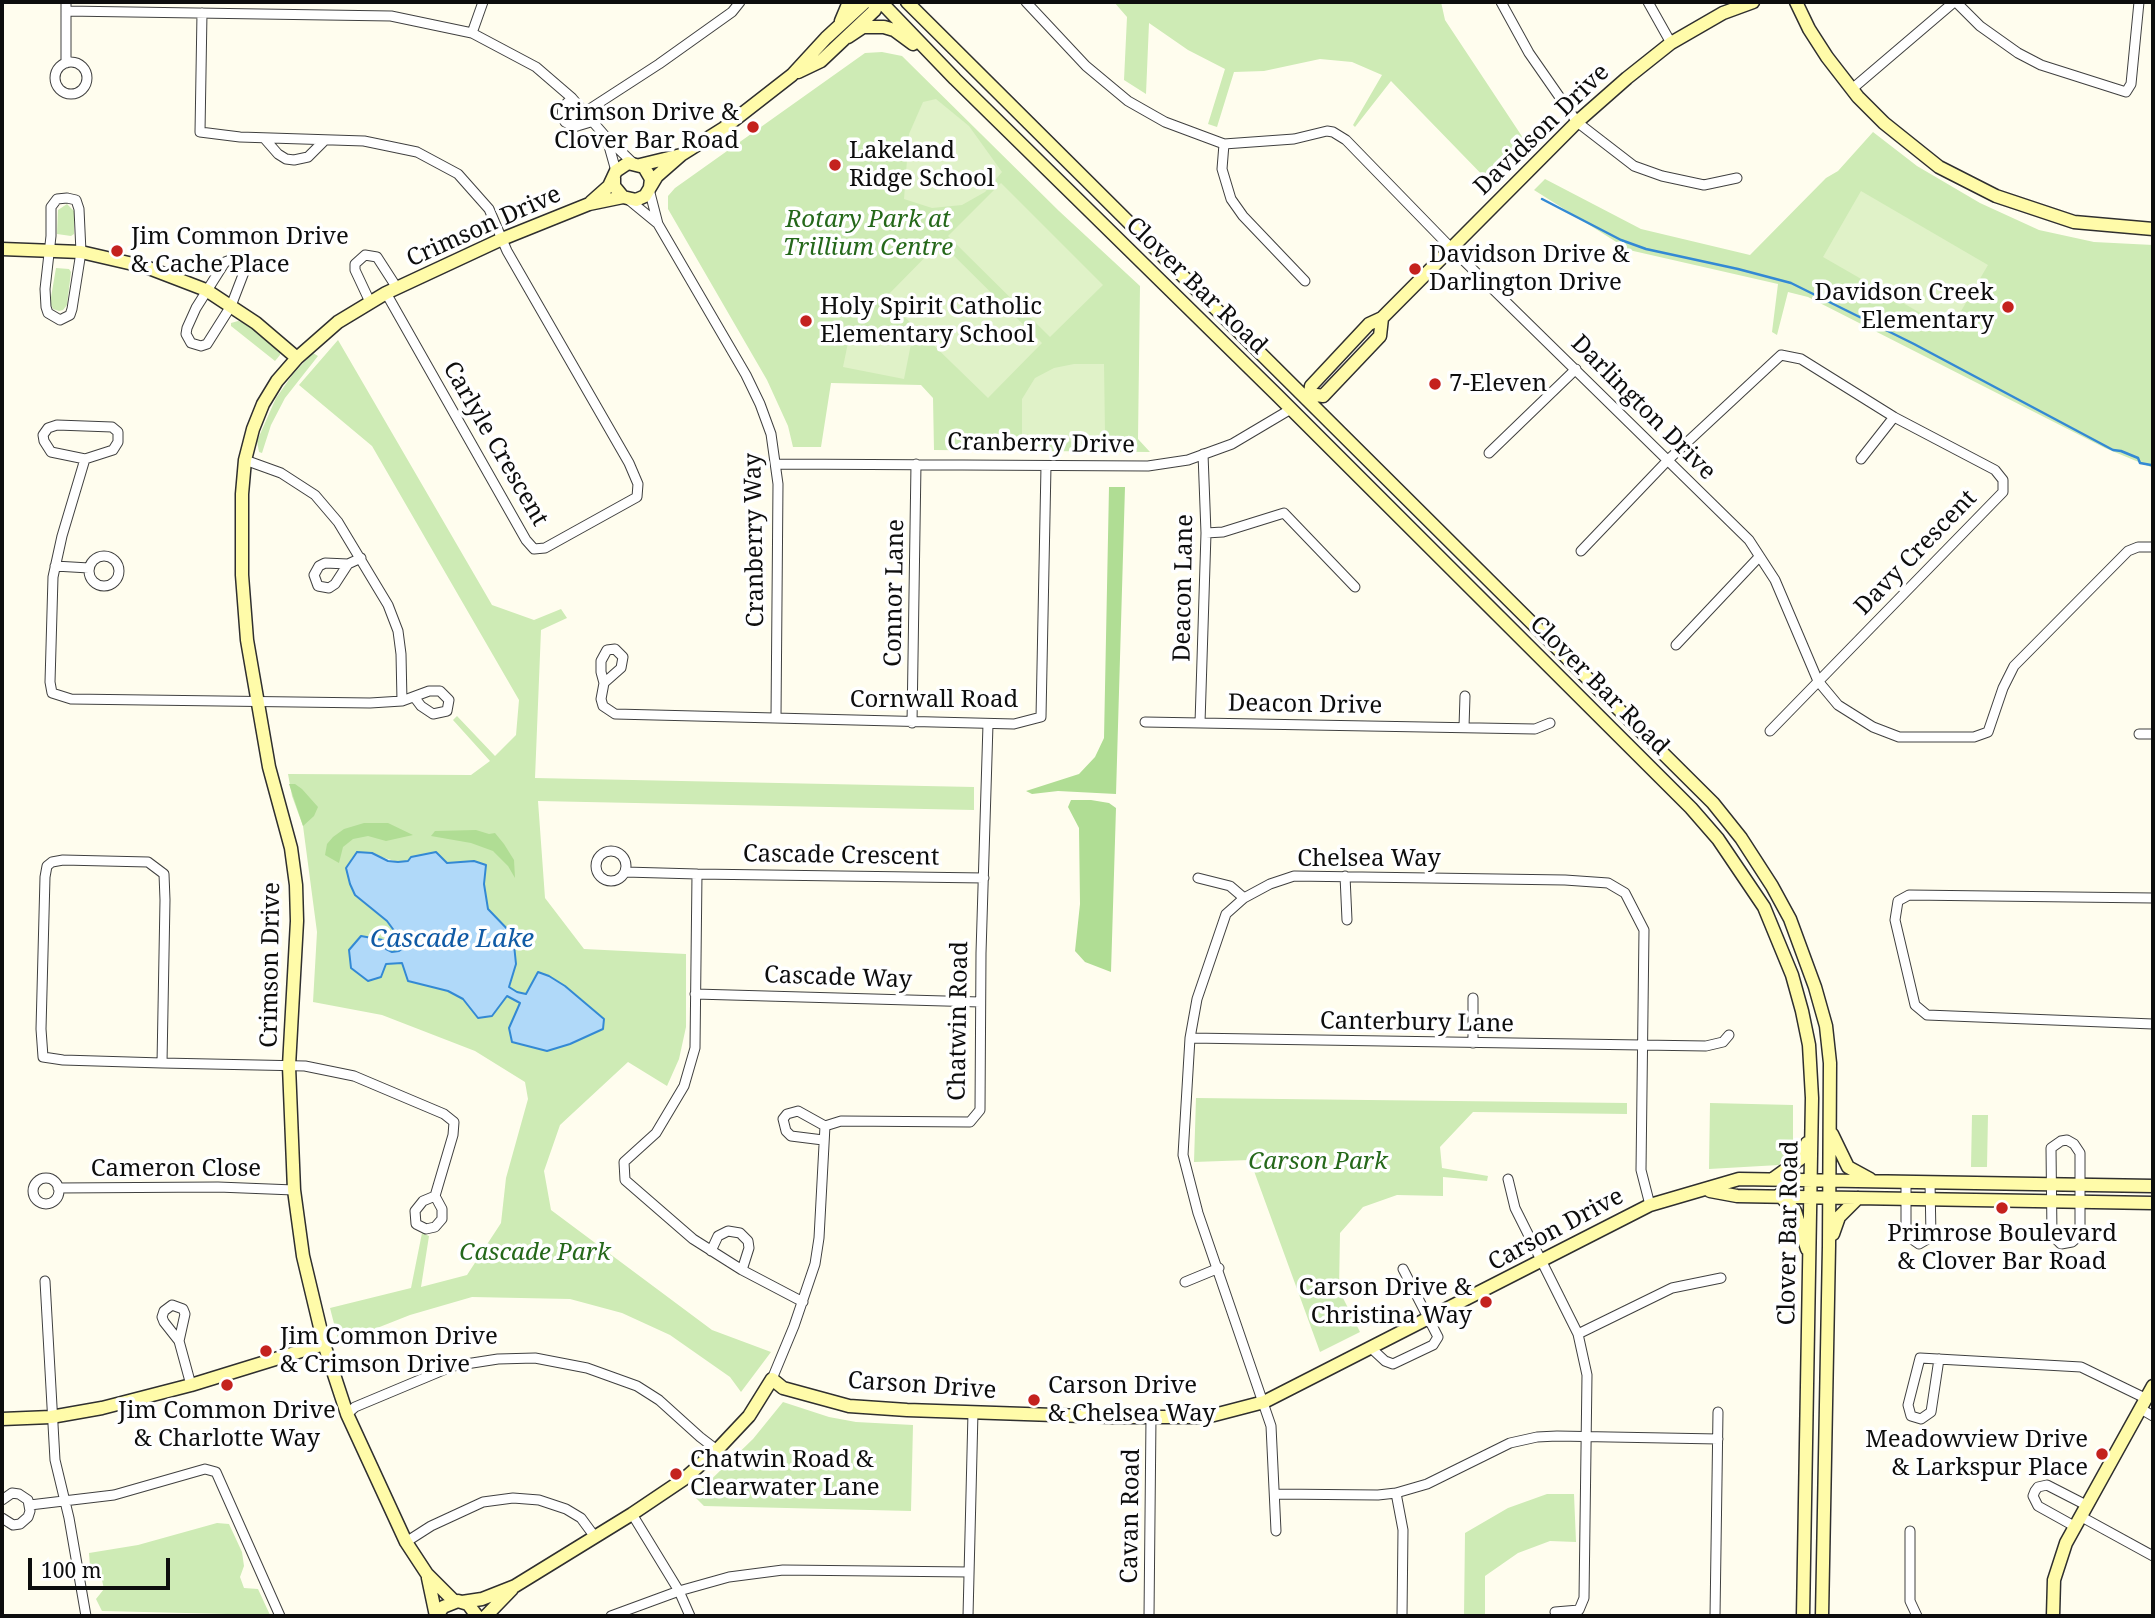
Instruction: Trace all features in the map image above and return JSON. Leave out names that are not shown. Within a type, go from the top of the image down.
[{"type":"street","points":[[472,33],[483,2]]},
{"type":"street","points":[[585,112],[670,57],[732,12],[740,2]]},
{"type":"street","points":[[839,24],[849,2]]},
{"type":"street","points":[[606,137],[615,175],[614,186],[626,198],[641,198],[657,176],[681,155],[724,128],[792,75],[839,24],[864,2]]},
{"type":"street","points":[[792,75],[821,61],[848,37],[875,10],[874,2]]},
{"type":"street","name":"Clover Bar Road","points":[[880,2],[1691,808],[1718,839],[1764,907],[1792,975],[1809,1045],[1812,1125],[1803,1616]]},
{"type":"street","name":"Clover Bar Road","points":[[907,2],[1307,396],[1713,803],[1741,838],[1767,878],[1790,919],[1815,987],[1825,1026],[1830,1063],[1822,1616]]},
{"type":"street","name":"Darlington Drive","points":[[1026,2],[1086,66],[1128,101],[1165,122],[1224,144],[1294,139],[1333,132],[1346,140],[1749,540],[1774,580],[1818,681],[1838,705],[1854,716],[1899,737],[1974,737],[1988,732],[2003,688],[2014,666],[2129,551],[2138,547],[2153,547]]},
{"type":"street","points":[[1501,2],[1529,53],[1577,122],[1634,166],[1704,185],[1737,178]]},
{"type":"street","points":[[1648,2],[1671,43]]},
{"type":"street","name":"Davidson Drive","points":[[1307,396],[1322,396],[1380,336],[1382,318],[1577,122],[1671,43],[1723,13],[1753,2]]},
{"type":"street","points":[[1796,2],[1827,57],[1852,89],[1884,123],[1939,167],[1996,196],[2074,222],[2153,229]]},
{"type":"street","points":[[1852,89],[1955,2],[1980,26],[2018,52],[2063,74],[2126,92],[2131,84],[2139,2]]},
{"type":"street","points":[[66,63],[66,6],[202,13],[391,16],[472,33],[536,67],[572,98],[606,137],[648,172],[651,179],[650,188]]},
{"type":"street","points":[[202,13],[200,132],[264,138],[364,141],[417,152],[458,174],[489,209],[502,239]]},
{"type":"street","points":[[848,37],[863,27],[894,30],[955,79]]},
{"type":"street","points":[[572,98],[563,107],[562,117],[565,122],[574,127],[594,121]]},
{"type":"street","points":[[264,138],[278,154],[294,160],[308,157],[326,140]]},
{"type":"street","points":[[1224,144],[1222,169],[1231,199],[1305,281]]},
{"type":"street","points":[[615,175],[625,165],[681,155]]},
{"type":"street","name":"Crimson Drive","points":[[589,204],[615,175]]},
{"type":"street","name":"Cranberry Way","points":[[650,188],[658,224],[751,385],[771,434],[777,464],[776,716]]},
{"type":"street","name":"Crimson Drive","points":[[477,1616],[473,1608],[458,1602],[427,1574],[407,1542],[347,1413],[324,1344],[303,1256],[294,1190],[289,1066],[297,921],[296,885],[291,848],[269,767],[247,640],[242,575],[242,494],[245,460],[263,404],[277,381],[297,358],[338,321],[391,291],[502,239],[589,204],[626,198]]},
{"type":"street","name":"Cranberry Way","points":[[626,198],[658,224]]},
{"type":"street","points":[[57,199],[76,200],[79,209],[81,252],[72,309],[70,315],[60,320],[48,313],[46,307],[49,250],[51,207],[57,199]]},
{"type":"street","name":"Carlyle Crescent","points":[[391,291],[526,540],[534,549],[545,548],[637,497],[639,484],[502,239]]},
{"type":"street","points":[[2,249],[81,252],[132,263],[206,290],[256,323],[297,358]]},
{"type":"street","name":"Crimson Drive","points":[[370,302],[355,270],[355,264],[365,255],[377,257],[391,291]]},
{"type":"street","points":[[241,260],[246,267],[246,273],[231,306],[207,344],[201,346],[191,344],[186,334],[206,290],[225,262],[241,260]]},
{"type":"street","name":"Davy Crescent","points":[[1668,460],[1781,355],[1801,359],[1894,416],[1995,470],[2003,480],[2003,492],[1818,681]]},
{"type":"street","points":[[1489,453],[1576,369]]},
{"type":"street","points":[[1291,409],[1307,396]]},
{"type":"street","name":"Cranberry Drive","points":[[777,464],[1148,466],[1188,460],[1232,444],[1291,409]]},
{"type":"street","points":[[1861,459],[1894,416]]},
{"type":"street","points":[[57,425],[96,425],[112,427],[118,432],[118,442],[113,450],[85,458],[51,452],[43,435],[48,428],[57,425]]},
{"type":"street","name":"Deacon Lane","points":[[1200,723],[1206,533],[1203,454]]},
{"type":"street","points":[[85,458],[55,565],[50,682],[52,693],[71,699],[370,704],[415,698]]},
{"type":"street","points":[[245,460],[281,473],[315,495],[338,522],[388,605],[398,631],[402,701]]},
{"type":"street","points":[[1581,551],[1668,460]]},
{"type":"street","name":"Connor Lane","points":[[912,723],[916,464]]},
{"type":"street","name":"Cornwall Road","points":[[604,682],[601,699],[603,706],[615,714],[776,716],[988,724],[1014,724],[1041,717],[1046,466]]},
{"type":"street","points":[[1206,533],[1223,532],[1284,513],[1355,587]]},
{"type":"street","points":[[1676,645],[1759,557]]},
{"type":"street","points":[[348,564],[361,558]]},
{"type":"street","points":[[55,565],[89,568]]},
{"type":"street","points":[[1770,731],[1818,681]]},
{"type":"street","points":[[1464,727],[1465,696]]},
{"type":"street","name":"Deacon Drive","points":[[1145,722],[1535,729],[1550,723]]},
{"type":"street","name":"Chatwin Road","points":[[825,1126],[841,1121],[970,1122],[980,1111],[980,1002],[988,724]]},
{"type":"street","points":[[2139,734],[2153,734]]},
{"type":"street","points":[[162,1063],[164,874],[148,862],[52,862],[47,866],[45,877],[41,1029],[43,1057],[56,1060],[162,1063],[305,1066],[354,1076],[444,1114],[454,1122],[453,1135],[435,1196]]},
{"type":"street","name":"Cascade Crescent","points":[[625,872],[984,878]]},
{"type":"street","points":[[698,874],[695,1048],[684,1086],[656,1133],[624,1162],[625,1180],[667,1218],[711,1251],[803,1302]]},
{"type":"street","name":"Chelsea Way","points":[[1276,1531],[1272,1426],[1198,1213],[1183,1155],[1190,1038],[1197,999],[1226,914],[1244,898],[1270,884],[1294,876],[1565,880],[1608,883],[1625,893],[1644,930],[1641,1170],[1650,1205]]},
{"type":"street","points":[[1345,876],[1347,920]]},
{"type":"street","points":[[1198,878],[1230,886],[1244,898]]},
{"type":"street","points":[[2153,898],[1909,895],[1898,901],[1895,920],[1915,1005],[1927,1015],[2153,1024]]},
{"type":"street","name":"Cascade Way","points":[[695,994],[980,1002]]},
{"type":"street","points":[[1473,998],[1473,1043]]},
{"type":"street","name":"Canterbury Lane","points":[[1190,1038],[1706,1046],[1723,1042],[1729,1035]]},
{"type":"street","points":[[437,1616],[443,1607],[482,1599],[515,1586],[632,1514],[684,1479],[717,1450],[749,1416],[772,1380],[803,1302],[815,1264],[819,1238],[825,1126],[798,1111],[787,1114],[783,1119],[786,1131],[791,1136],[823,1140]]},
{"type":"street","points":[[1774,1178],[1803,1157],[1812,1125]]},
{"type":"street","points":[[1830,1128],[1848,1167],[1874,1181]]},
{"type":"street","points":[[2067,1140],[2074,1144],[2080,1153],[2078,1185],[2080,1235],[2072,1242],[2061,1244],[2052,1235],[2051,1148],[2061,1141],[2067,1140]]},
{"type":"street","points":[[1508,1179],[1515,1208],[1578,1334],[1585,1360],[1588,1391],[1583,1604],[1575,1611],[1555,1612]]},
{"type":"street","name":"Carson Drive","points":[[772,1380],[783,1388],[849,1406],[929,1412],[1151,1417],[1214,1415],[1264,1402],[1650,1205],[1706,1191],[1739,1179],[2153,1186]]},
{"type":"street","points":[[1906,1182],[1906,1235],[1919,1244],[1931,1237],[1930,1181]]},
{"type":"street","name":"Cameron Close","points":[[58,1188],[218,1187],[294,1190]]},
{"type":"street","name":"Carson Drive","points":[[1706,1191],[1737,1196],[2153,1203]]},
{"type":"street","points":[[1779,1195],[1795,1211],[1810,1260]]},
{"type":"street","points":[[1829,1246],[1839,1217],[1858,1198]]},
{"type":"street","points":[[711,1251],[718,1236],[728,1231],[740,1233],[748,1241],[749,1248],[741,1270]]},
{"type":"street","points":[[1185,1282],[1219,1268]]},
{"type":"street","points":[[1371,1349],[1389,1364],[1396,1363],[1436,1341],[1437,1334],[1403,1269]]},
{"type":"street","points":[[1578,1334],[1672,1288],[1721,1279]]},
{"type":"street","points":[[45,1281],[55,1460],[69,1518],[86,1616]]},
{"type":"street","points":[[179,1341],[191,1385]]},
{"type":"street","points":[[2,1419],[51,1417],[102,1408],[191,1385],[324,1344]]},
{"type":"street","points":[[347,1413],[355,1407],[453,1366],[498,1359],[535,1358],[587,1368],[637,1387],[659,1400],[717,1450]]},
{"type":"street","points":[[1939,1359],[1931,1412],[1921,1419],[1911,1416],[1908,1405],[1920,1358],[1939,1359],[2081,1367],[2144,1404],[2153,1416]]},
{"type":"street","points":[[2053,1616],[2054,1580],[2060,1557],[2153,1386]]},
{"type":"street","points":[[968,1616],[973,1412]]},
{"type":"street","points":[[1714,1616],[1718,1412]]},
{"type":"street","name":"Cavan Road","points":[[1149,1616],[1151,1417]]},
{"type":"street","points":[[1275,1494],[1378,1496],[1396,1493],[1427,1484],[1517,1441],[1557,1436],[1718,1439]]},
{"type":"street","points":[[30,1505],[114,1495],[205,1469],[216,1472],[280,1616]]},
{"type":"street","points":[[2080,1516],[2038,1506],[2033,1496],[2035,1491],[2038,1487],[2047,1485],[2080,1516],[2153,1556]]},
{"type":"street","points":[[2,1500],[12,1493],[19,1494],[24,1496],[30,1505],[28,1517],[20,1524],[13,1525],[2,1518]]},
{"type":"street","points":[[1396,1493],[1403,1530],[1402,1616]]},
{"type":"street","points":[[407,1542],[431,1526],[483,1502],[513,1498],[538,1500],[566,1509],[581,1518],[595,1537]]},
{"type":"street","points":[[632,1514],[679,1591],[690,1616]]},
{"type":"street","points":[[1910,1531],[1910,1601],[1917,1616]]},
{"type":"street","points":[[611,1616],[679,1591],[729,1577],[783,1570],[969,1572]]},
{"type":"street","name":"Crimson Drive","points":[[427,1574],[437,1616]]},
{"type":"street","points":[[486,1616],[515,1586]]},
{"type":"green space","points":[[1114,2],[1441,2],[1445,20],[1531,150],[1493,186],[1391,81],[1355,127],[1353,125],[1382,75],[1352,62],[1320,59],[1264,71],[1234,72],[1217,127],[1208,124],[1225,69],[1188,50],[1149,23],[1146,94],[1124,80],[1127,17]]},
{"type":"green space","name":"Rotary Park at Trillium Centre","points":[[882,52],[902,56],[1059,211],[1140,286],[1138,439],[1150,452],[934,450],[933,398],[921,385],[831,383],[821,447],[793,447],[788,426],[767,380],[668,209],[668,196],[675,188],[865,53]]},
{"type":"green space","points":[[936,99],[969,126],[1002,172],[985,192],[962,205],[932,208],[904,199],[909,134],[923,102]]},
{"type":"green space","name":"Davidson Creek Elementary","points":[[1873,132],[1917,166],[1980,203],[2039,230],[2094,242],[2153,245],[2153,468],[2105,448],[1808,297],[1788,292],[1777,335],[1772,332],[1778,284],[1629,250],[1534,190],[1545,179],[1641,229],[1750,255],[1826,178],[1838,171]]},
{"type":"green space","points":[[1001,183],[1103,285],[1050,337],[948,236]]},
{"type":"green space","points":[[1861,191],[1988,265],[1950,330],[1823,257]]},
{"type":"green space","points":[[67,204],[74,211],[74,234],[71,236],[57,234],[58,210]]},
{"type":"green space","points":[[940,242],[1042,343],[988,398],[885,298]]},
{"type":"green space","points":[[56,268],[69,269],[71,272],[67,305],[59,311],[53,309],[50,303]]},
{"type":"green space","points":[[231,323],[245,323],[280,351],[275,361],[231,326]]},
{"type":"green space","points":[[850,333],[911,344],[904,379],[843,367]]},
{"type":"green space","name":"Cascade Park","points":[[338,340],[492,605],[534,620],[561,609],[567,618],[541,630],[535,778],[974,787],[974,810],[538,801],[545,898],[584,949],[686,954],[686,1027],[679,1059],[667,1086],[628,1062],[560,1125],[544,1171],[551,1210],[712,1330],[771,1352],[741,1392],[730,1377],[670,1335],[622,1313],[570,1299],[472,1297],[410,1315],[339,1343],[330,1308],[411,1288],[422,1233],[429,1236],[421,1287],[467,1275],[501,1223],[506,1178],[528,1099],[525,1082],[475,1051],[382,1015],[313,1002],[317,932],[303,826],[292,796],[288,774],[471,775],[490,761],[453,720],[457,716],[495,756],[516,735],[519,700],[372,446],[299,385]],"holes":[[[365,852],[398,862],[474,861],[486,866],[484,884],[488,909],[513,935],[516,964],[509,987],[526,994],[538,972],[604,1019],[547,1051],[512,1042],[520,1002],[507,996],[492,1016],[479,1018],[463,999],[448,991],[408,981],[403,963],[386,964],[383,940],[386,949],[392,952],[403,948],[387,921],[355,895],[351,859],[357,853]]]},
{"type":"green space","points":[[313,353],[318,356],[285,398],[271,425],[262,453],[259,452],[257,441],[276,398],[293,374]]},
{"type":"green space","points":[[1074,364],[1104,364],[1105,433],[1093,442],[1022,440],[1022,399],[1035,378],[1054,368]]},
{"type":"green space","points":[[1109,487],[1125,487],[1116,794],[1058,791],[1032,794],[1026,791],[1079,774],[1095,757],[1104,738]]},
{"type":"green space","points":[[289,784],[295,784],[302,789],[318,807],[314,816],[303,826]]},
{"type":"green space","points":[[1071,800],[1109,803],[1116,808],[1111,972],[1085,962],[1075,951],[1080,904],[1079,828],[1068,807]]},
{"type":"green space","points":[[364,823],[388,823],[413,835],[386,841],[368,836],[353,839],[343,847],[339,863],[325,855],[327,844],[333,837],[344,829]]},
{"type":"green space","points":[[476,830],[495,833],[504,844],[514,860],[515,878],[508,866],[493,851],[471,843],[431,836],[435,831]]},
{"type":"green space","name":"Carson Park","points":[[1196,1098],[1627,1103],[1627,1114],[1473,1112],[1440,1147],[1442,1168],[1488,1176],[1487,1181],[1443,1177],[1443,1196],[1397,1195],[1363,1207],[1340,1233],[1339,1290],[1360,1332],[1320,1352],[1250,1160],[1194,1162]]},
{"type":"green space","points":[[1710,1103],[1793,1105],[1793,1143],[1779,1165],[1709,1169]]},
{"type":"green space","points":[[1972,1115],[1988,1115],[1987,1167],[1971,1167]]},
{"type":"green space","points":[[783,1402],[829,1417],[856,1422],[913,1425],[911,1511],[704,1506],[694,1496],[753,1439]]},
{"type":"green space","points":[[1547,1494],[1574,1494],[1576,1542],[1550,1541],[1518,1553],[1485,1576],[1485,1616],[1464,1616],[1465,1533],[1508,1508]]},
{"type":"green space","points":[[217,1523],[229,1524],[242,1552],[244,1566],[240,1577],[244,1588],[258,1589],[270,1615],[102,1611],[96,1599],[104,1589],[101,1576],[90,1567],[89,1553],[138,1545]]},
{"type":"water","name":"Cascade Lake","points":[[357,852],[372,853],[388,861],[398,862],[436,852],[447,863],[474,861],[486,865],[484,884],[488,909],[513,935],[516,964],[509,987],[526,994],[538,972],[549,976],[604,1019],[603,1029],[547,1051],[512,1042],[509,1028],[520,1003],[507,996],[492,1016],[478,1018],[463,999],[448,991],[408,981],[402,963],[386,964],[381,977],[368,981],[351,968],[349,950],[361,936],[383,940],[386,949],[392,952],[403,948],[387,921],[355,895],[346,868]]},
{"type":"waterway","points":[[1542,199],[1621,240],[1646,249],[1791,283],[1914,344],[2113,450],[2138,458],[2140,463],[2151,465]]},
{"type":"place","name":"Crimson Drive & Clover Bar Road","points":[[753,127]]},
{"type":"place","name":"Lakeland Ridge School","points":[[835,165]]},
{"type":"place","name":"Jim Common Drive & Cache Place","points":[[117,251]]},
{"type":"place","name":"Davidson Drive & Darlington Drive","points":[[1415,269]]},
{"type":"place","name":"Davidson Creek Elementary","points":[[2008,307]]},
{"type":"place","name":"Holy Spirit Catholic Elementary School","points":[[806,321]]},
{"type":"place","name":"7-Eleven","points":[[1435,384]]},
{"type":"place","name":"Primrose Boulevard & Clover Bar Road","points":[[2002,1208]]},
{"type":"place","name":"Carson Drive & Christina Way","points":[[1486,1302]]},
{"type":"place","name":"Jim Common Drive & Crimson Drive","points":[[266,1351]]},
{"type":"place","name":"Jim Common Drive & Charlotte Way","points":[[227,1385]]},
{"type":"place","name":"Carson Drive & Chelsea Way","points":[[1034,1400]]},
{"type":"place","name":"Meadowview Drive & Larkspur Place","points":[[2102,1454]]},
{"type":"place","name":"Chatwin Road & Clearwater Lane","points":[[676,1474]]}]
